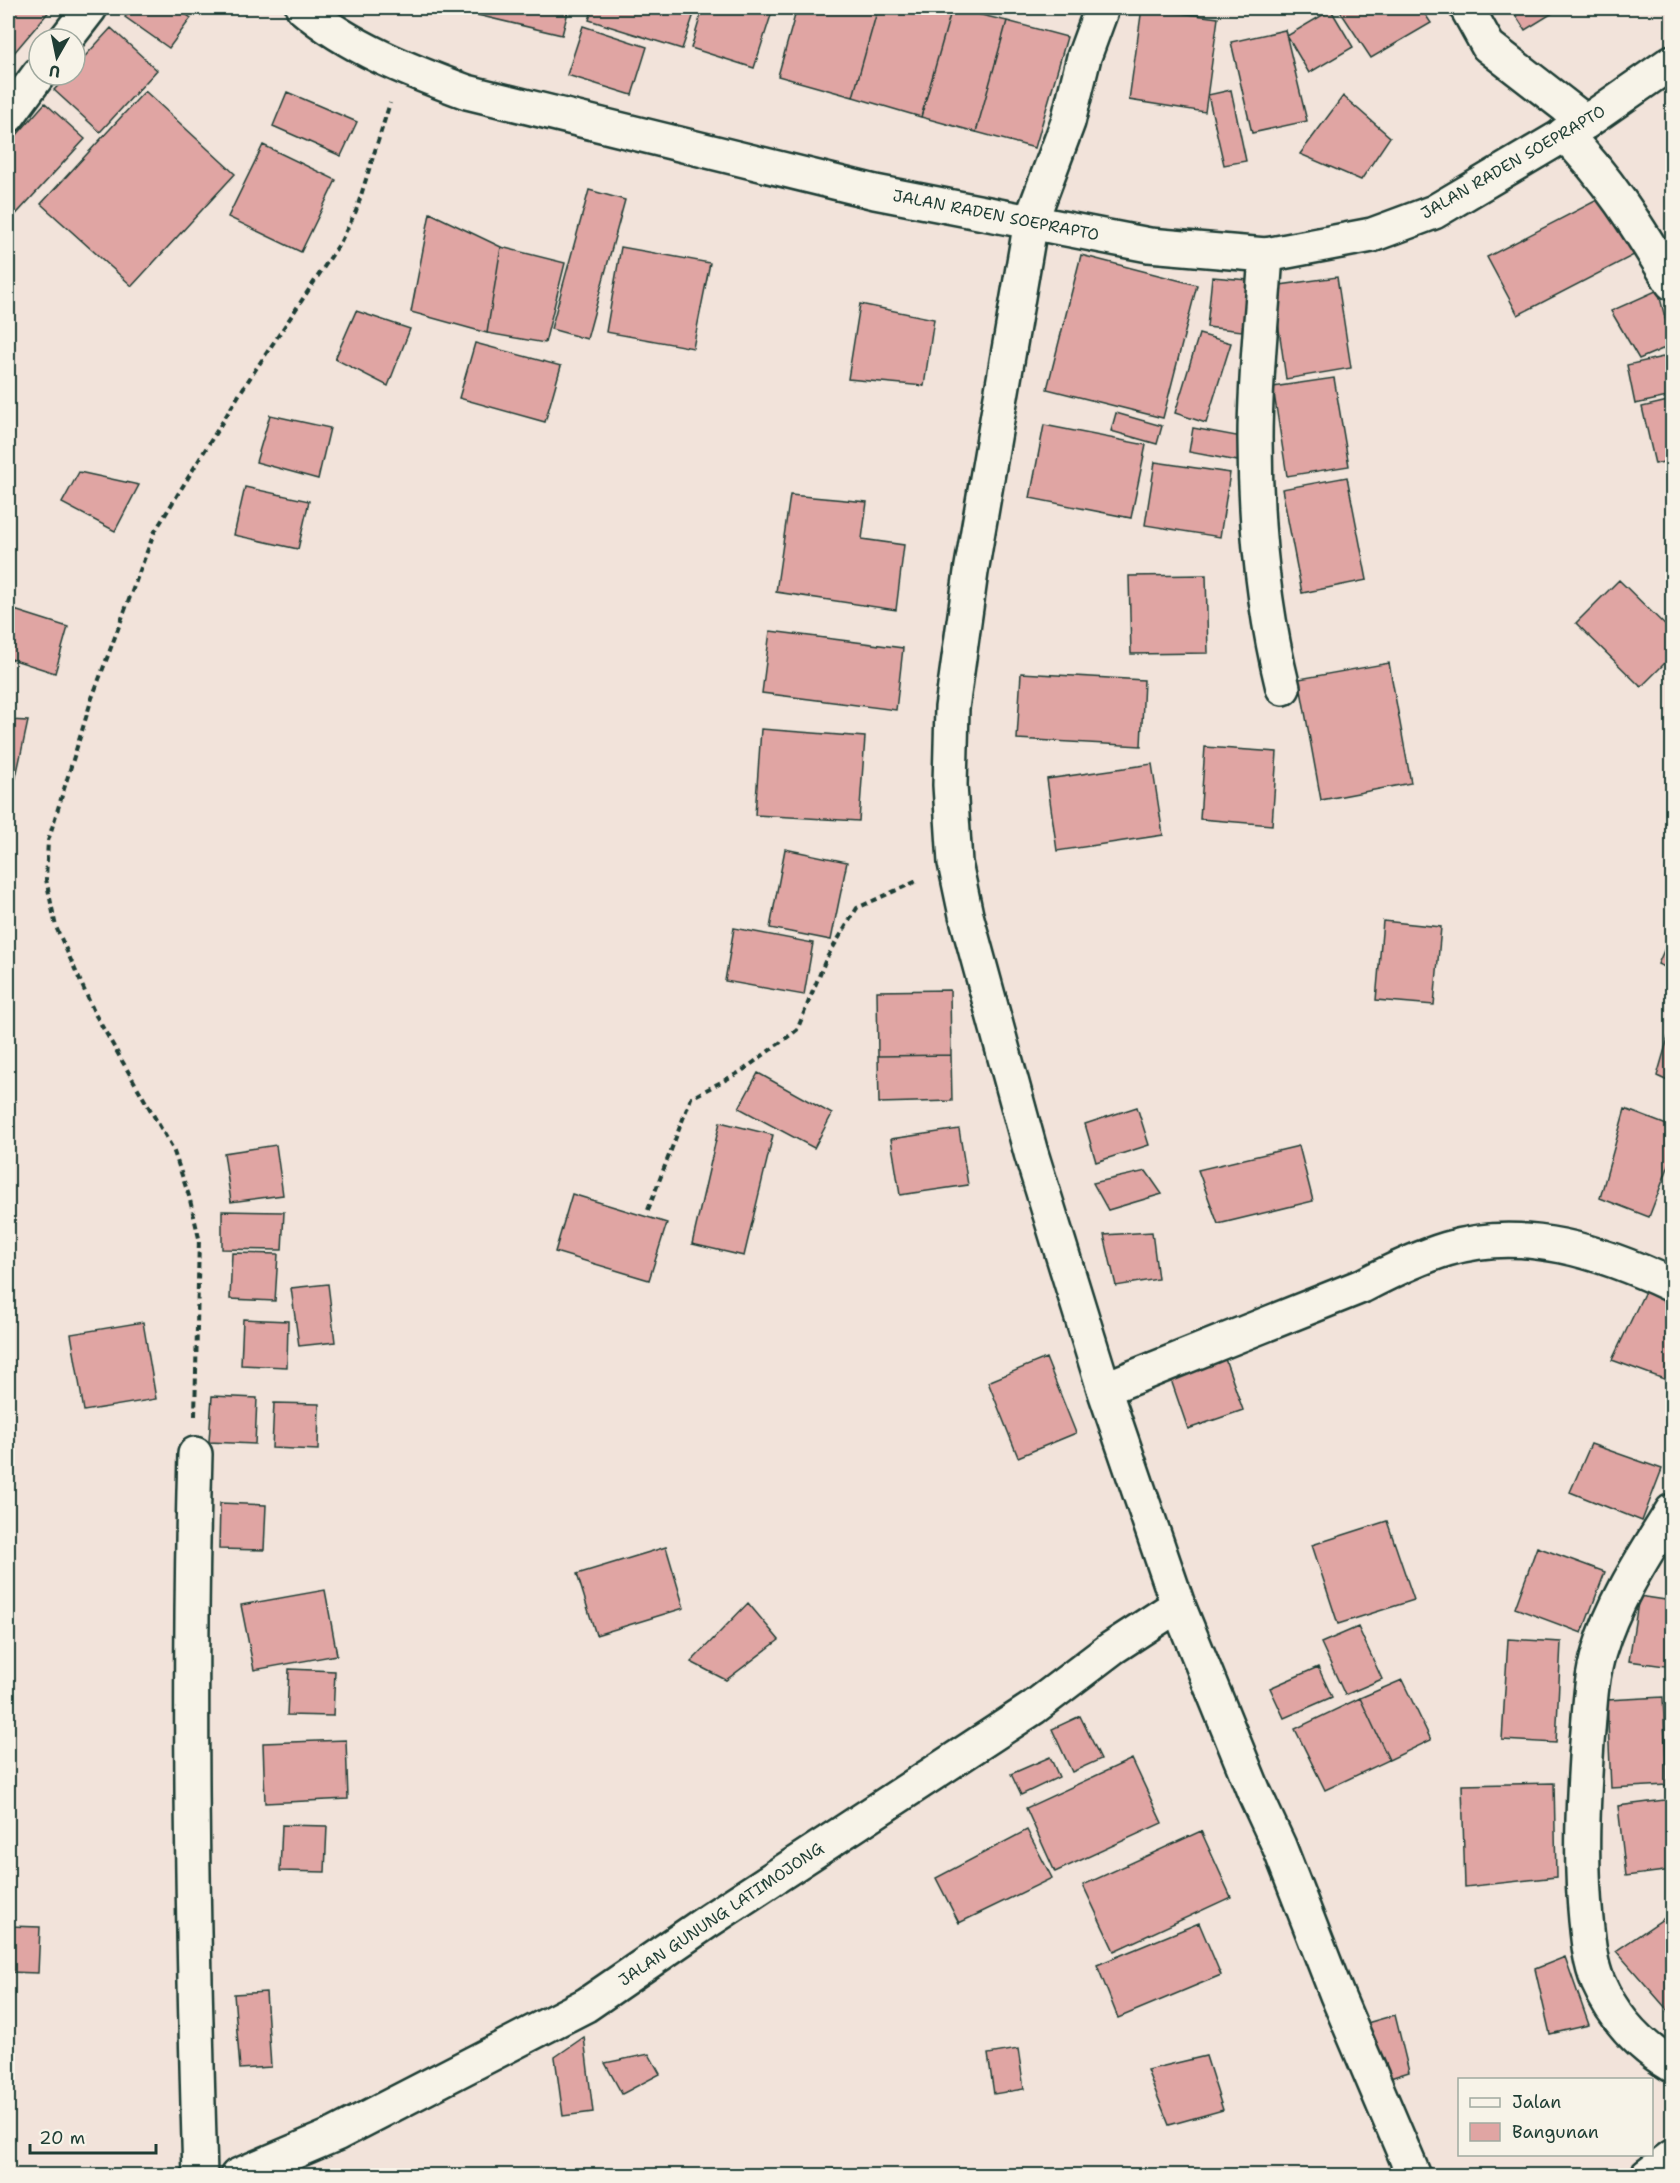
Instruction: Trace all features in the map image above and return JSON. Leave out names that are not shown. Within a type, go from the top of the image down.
[{"type":"main road","points":[[75,27],[90,8]]},
{"type":"main road","name":"JALAN RADEN SOEPRAPTO","points":[[303,8],[346,37],[402,68],[467,92],[875,192],[1149,245],[1266,255],[1372,235],[1434,212],[1575,128],[1672,63]]},
{"type":"main road","points":[[1102,8],[1084,57],[1068,122],[1031,221],[971,572],[952,708],[950,785],[955,863],[966,915],[1031,1153],[1104,1389],[1178,1605],[1254,1792],[1280,1846],[1337,1995],[1414,2175]]},
{"type":"main road","points":[[1467,8],[1488,46],[1575,128],[1595,166],[1617,195],[1672,283]]},
{"type":"main road","points":[[8,116],[30,87]]},
{"type":"main road","points":[[1266,255],[1256,401],[1256,484],[1270,636],[1283,688]]},
{"type":"main road","points":[[1104,1389],[1362,1286],[1446,1249],[1485,1241],[1529,1240],[1567,1246],[1631,1266],[1672,1285]]},
{"type":"main road","points":[[195,1454],[192,1559],[193,1912],[200,2175]]},
{"type":"main road","points":[[1672,1511],[1638,1565],[1599,1652],[1591,1694],[1583,1802],[1582,1862],[1588,1942],[1597,1979],[1613,2012],[1638,2041],[1672,2065]]},
{"type":"main road","name":"JALAN GUNUNG LATIMOJONG","points":[[237,2175],[336,2134],[586,2006],[708,1922],[1033,1708],[1112,1648],[1178,1605]]},
{"type":"main road","points":[[1647,2175],[1672,2157]]},
{"type":"path","points":[[195,1454],[199,1238],[173,1149],[95,1014],[56,927],[46,879],[48,842],[92,698],[154,533],[242,390],[340,243],[356,211],[402,68]]},
{"type":"path","points":[[648,1210],[691,1098],[742,1071],[796,1030],[826,959],[857,908],[955,863]]},
{"type":"building","points":[[8,8],[52,8],[36,27],[27,27],[27,38],[8,60]]},
{"type":"building","points":[[131,8],[177,8],[191,18],[169,48],[125,17]]},
{"type":"building","points":[[456,8],[569,8],[562,35],[456,10]]},
{"type":"building","points":[[593,8],[696,8],[682,49],[589,20]]},
{"type":"building","points":[[703,8],[757,8],[772,12],[754,68],[691,48]]},
{"type":"building","points":[[797,8],[878,8],[853,97],[778,76]]},
{"type":"building","points":[[878,8],[952,8],[921,117],[853,97]]},
{"type":"building","points":[[952,8],[1007,21],[976,132],[921,117]]},
{"type":"building","points":[[1142,8],[1218,18],[1205,112],[1129,100]]},
{"type":"building","points":[[1338,8],[1421,8],[1431,23],[1371,58]]},
{"type":"building","points":[[1511,8],[1561,8],[1525,30]]},
{"type":"building","points":[[1331,10],[1353,47],[1309,73],[1287,36]]},
{"type":"building","points":[[1007,21],[1067,37],[1035,148],[976,132]]},
{"type":"building","points":[[583,26],[647,47],[632,95],[567,75]]},
{"type":"building","points":[[111,28],[157,70],[100,132],[54,90],[57,87],[87,87],[87,54]]},
{"type":"building","points":[[1285,30],[1307,121],[1252,133],[1231,42]]},
{"type":"building","points":[[1231,90],[1246,161],[1224,165],[1208,95]]},
{"type":"building","points":[[145,91],[235,174],[132,286],[41,204]]},
{"type":"building","points":[[287,92],[357,122],[341,156],[273,126]]},
{"type":"building","points":[[1343,96],[1390,137],[1361,180],[1300,154]]},
{"type":"building","points":[[45,103],[85,139],[8,223],[8,145]]},
{"type":"building","points":[[263,145],[336,180],[301,252],[228,217]]},
{"type":"building","points":[[589,190],[625,200],[587,339],[551,329]]},
{"type":"building","points":[[1603,197],[1634,255],[1518,315],[1487,257]]},
{"type":"building","points":[[430,213],[501,247],[487,333],[411,312]]},
{"type":"building","points":[[501,247],[565,263],[545,343],[487,333]]},
{"type":"building","points":[[621,247],[710,263],[693,348],[606,332]]},
{"type":"building","points":[[1081,255],[1197,285],[1163,418],[1047,389]]},
{"type":"building","points":[[1212,277],[1248,280],[1242,331],[1207,327]]},
{"type":"building","points":[[1337,277],[1351,368],[1286,379],[1273,286]]},
{"type":"building","points":[[1658,290],[1672,345],[1639,359],[1611,311]]},
{"type":"building","points":[[860,304],[934,319],[924,386],[848,379]]},
{"type":"building","points":[[356,311],[410,329],[388,386],[335,359]]},
{"type":"building","points":[[1199,334],[1231,343],[1206,423],[1175,413]]},
{"type":"building","points":[[475,343],[561,366],[545,422],[459,398]]},
{"type":"building","points":[[1672,355],[1672,396],[1635,404],[1627,365]]},
{"type":"building","points":[[1334,378],[1349,466],[1287,476],[1273,387]]},
{"type":"building","points":[[1672,400],[1672,460],[1655,464],[1642,407]]},
{"type":"building","points":[[1116,413],[1162,426],[1157,444],[1111,431]]},
{"type":"building","points":[[270,415],[330,428],[318,479],[256,462]]},
{"type":"building","points":[[1044,425],[1146,445],[1131,518],[1030,498]]},
{"type":"building","points":[[1193,428],[1242,437],[1238,461],[1189,452]]},
{"type":"building","points":[[1155,462],[1230,473],[1220,537],[1145,525]]},
{"type":"building","points":[[79,472],[139,485],[115,531],[62,503]]},
{"type":"building","points":[[1347,477],[1367,580],[1302,593],[1282,489]]},
{"type":"building","points":[[245,487],[309,501],[298,549],[234,535]]},
{"type":"building","points":[[790,495],[867,502],[862,539],[904,545],[896,610],[776,592]]},
{"type":"building","points":[[1206,575],[1208,653],[1131,654],[1129,576]]},
{"type":"building","points":[[1619,580],[1672,632],[1672,656],[1641,687],[1576,623]]},
{"type":"building","points":[[8,608],[68,627],[55,673],[8,658]]},
{"type":"building","points":[[770,631],[903,648],[896,710],[762,693]]},
{"type":"building","points":[[1389,663],[1411,783],[1321,800],[1299,679]]},
{"type":"building","points":[[1021,673],[1144,680],[1141,746],[1017,739]]},
{"type":"building","points":[[8,720],[28,721],[11,800],[8,799]]},
{"type":"building","points":[[761,729],[865,737],[859,821],[755,815]]},
{"type":"building","points":[[1205,747],[1277,752],[1272,825],[1200,819]]},
{"type":"building","points":[[1152,764],[1163,835],[1057,851],[1047,779]]},
{"type":"building","points":[[785,849],[847,862],[831,940],[770,928]]},
{"type":"building","points":[[1383,921],[1441,927],[1434,1005],[1376,1000]]},
{"type":"building","points":[[734,928],[813,943],[804,995],[725,981]]},
{"type":"building","points":[[1672,932],[1672,970],[1658,964]]},
{"type":"building","points":[[950,990],[951,1055],[878,1056],[877,991]]},
{"type":"building","points":[[1672,1024],[1672,1083],[1657,1076]]},
{"type":"building","points":[[951,1055],[952,1101],[879,1103],[878,1056]]},
{"type":"building","points":[[758,1073],[832,1114],[814,1148],[739,1108]]},
{"type":"building","points":[[1137,1107],[1149,1145],[1096,1162],[1085,1124]]},
{"type":"building","points":[[1625,1109],[1672,1127],[1672,1157],[1649,1217],[1600,1198]]},
{"type":"building","points":[[720,1122],[773,1135],[744,1256],[692,1244]]},
{"type":"building","points":[[959,1129],[968,1185],[900,1195],[891,1139]]},
{"type":"building","points":[[276,1145],[283,1195],[231,1202],[224,1153]]},
{"type":"building","points":[[1299,1146],[1313,1201],[1218,1224],[1198,1170]]},
{"type":"building","points":[[1146,1171],[1162,1194],[1108,1210],[1093,1183]]},
{"type":"building","points":[[572,1194],[667,1223],[649,1280],[555,1252]]},
{"type":"building","points":[[222,1211],[284,1212],[282,1250],[222,1249]]},
{"type":"building","points":[[1152,1232],[1158,1279],[1116,1286],[1104,1235]]},
{"type":"building","points":[[232,1253],[278,1254],[275,1301],[230,1299]]},
{"type":"building","points":[[1650,1281],[1672,1294],[1672,1382],[1612,1360]]},
{"type":"building","points":[[328,1284],[335,1342],[299,1346],[291,1288]]},
{"type":"building","points":[[243,1319],[288,1321],[287,1367],[241,1365]]},
{"type":"building","points":[[143,1322],[156,1399],[84,1411],[71,1334]]},
{"type":"building","points":[[1224,1356],[1243,1410],[1188,1429],[1169,1374]]},
{"type":"building","points":[[1046,1358],[1076,1433],[1018,1457],[988,1382]]},
{"type":"building","points":[[212,1396],[257,1398],[255,1444],[209,1442]]},
{"type":"building","points":[[274,1403],[319,1404],[318,1450],[272,1448]]},
{"type":"building","points":[[1591,1444],[1662,1469],[1642,1521],[1570,1492]]},
{"type":"building","points":[[220,1503],[266,1505],[264,1550],[219,1549]]},
{"type":"building","points":[[1387,1521],[1414,1600],[1338,1624],[1312,1545]]},
{"type":"building","points":[[666,1547],[684,1608],[596,1635],[577,1574]]},
{"type":"building","points":[[1537,1547],[1605,1572],[1582,1633],[1515,1608]]},
{"type":"building","points":[[325,1590],[337,1655],[254,1670],[241,1605]]},
{"type":"building","points":[[1639,1596],[1672,1601],[1672,1667],[1629,1661]]},
{"type":"building","points":[[748,1603],[779,1640],[726,1680],[691,1662]]},
{"type":"building","points":[[1358,1627],[1382,1679],[1345,1695],[1321,1643]]},
{"type":"building","points":[[1508,1639],[1561,1642],[1556,1743],[1502,1740]]},
{"type":"building","points":[[1318,1667],[1332,1697],[1284,1718],[1270,1688]]},
{"type":"building","points":[[289,1669],[335,1671],[333,1716],[287,1715]]},
{"type":"building","points":[[1402,1680],[1431,1740],[1389,1760],[1360,1698]]},
{"type":"building","points":[[1663,1697],[1667,1785],[1611,1788],[1607,1700]]},
{"type":"building","points":[[1360,1698],[1389,1760],[1325,1790],[1295,1729]]},
{"type":"building","points":[[1080,1716],[1101,1759],[1072,1772],[1052,1729]]},
{"type":"building","points":[[346,1740],[348,1799],[265,1803],[263,1743]]},
{"type":"building","points":[[1050,1757],[1059,1777],[1021,1795],[1011,1774]]},
{"type":"building","points":[[1132,1759],[1162,1823],[1055,1872],[1026,1808]]},
{"type":"building","points":[[1554,1783],[1556,1877],[1465,1887],[1462,1785]]},
{"type":"building","points":[[1672,1799],[1672,1870],[1626,1876],[1618,1806]]},
{"type":"building","points":[[282,1825],[327,1826],[325,1872],[280,1871]]},
{"type":"building","points":[[1027,1830],[1052,1878],[959,1923],[936,1878]]},
{"type":"building","points":[[1201,1831],[1231,1897],[1114,1951],[1083,1885]]},
{"type":"building","points":[[1672,1913],[1672,2015],[1616,1951]]},
{"type":"building","points":[[1199,1923],[1221,1975],[1118,2018],[1097,1965]]},
{"type":"building","points":[[8,1926],[40,1927],[38,1973],[8,1972]]},
{"type":"building","points":[[1565,1957],[1589,2025],[1550,2034],[1535,1969]]},
{"type":"building","points":[[266,1992],[271,2067],[240,2069],[234,1994]]},
{"type":"building","points":[[1395,2015],[1409,2072],[1387,2079],[1360,2025]]},
{"type":"building","points":[[584,2037],[593,2112],[563,2116],[555,2057]]},
{"type":"building","points":[[1018,2049],[1024,2089],[994,2094],[988,2054]]},
{"type":"building","points":[[649,2054],[660,2074],[622,2094],[605,2063]]},
{"type":"building","points":[[1206,2056],[1223,2110],[1169,2125],[1147,2070]]},
{"type":"building","points":[[835,2169],[836,2176],[806,2176],[805,2173]]}]
